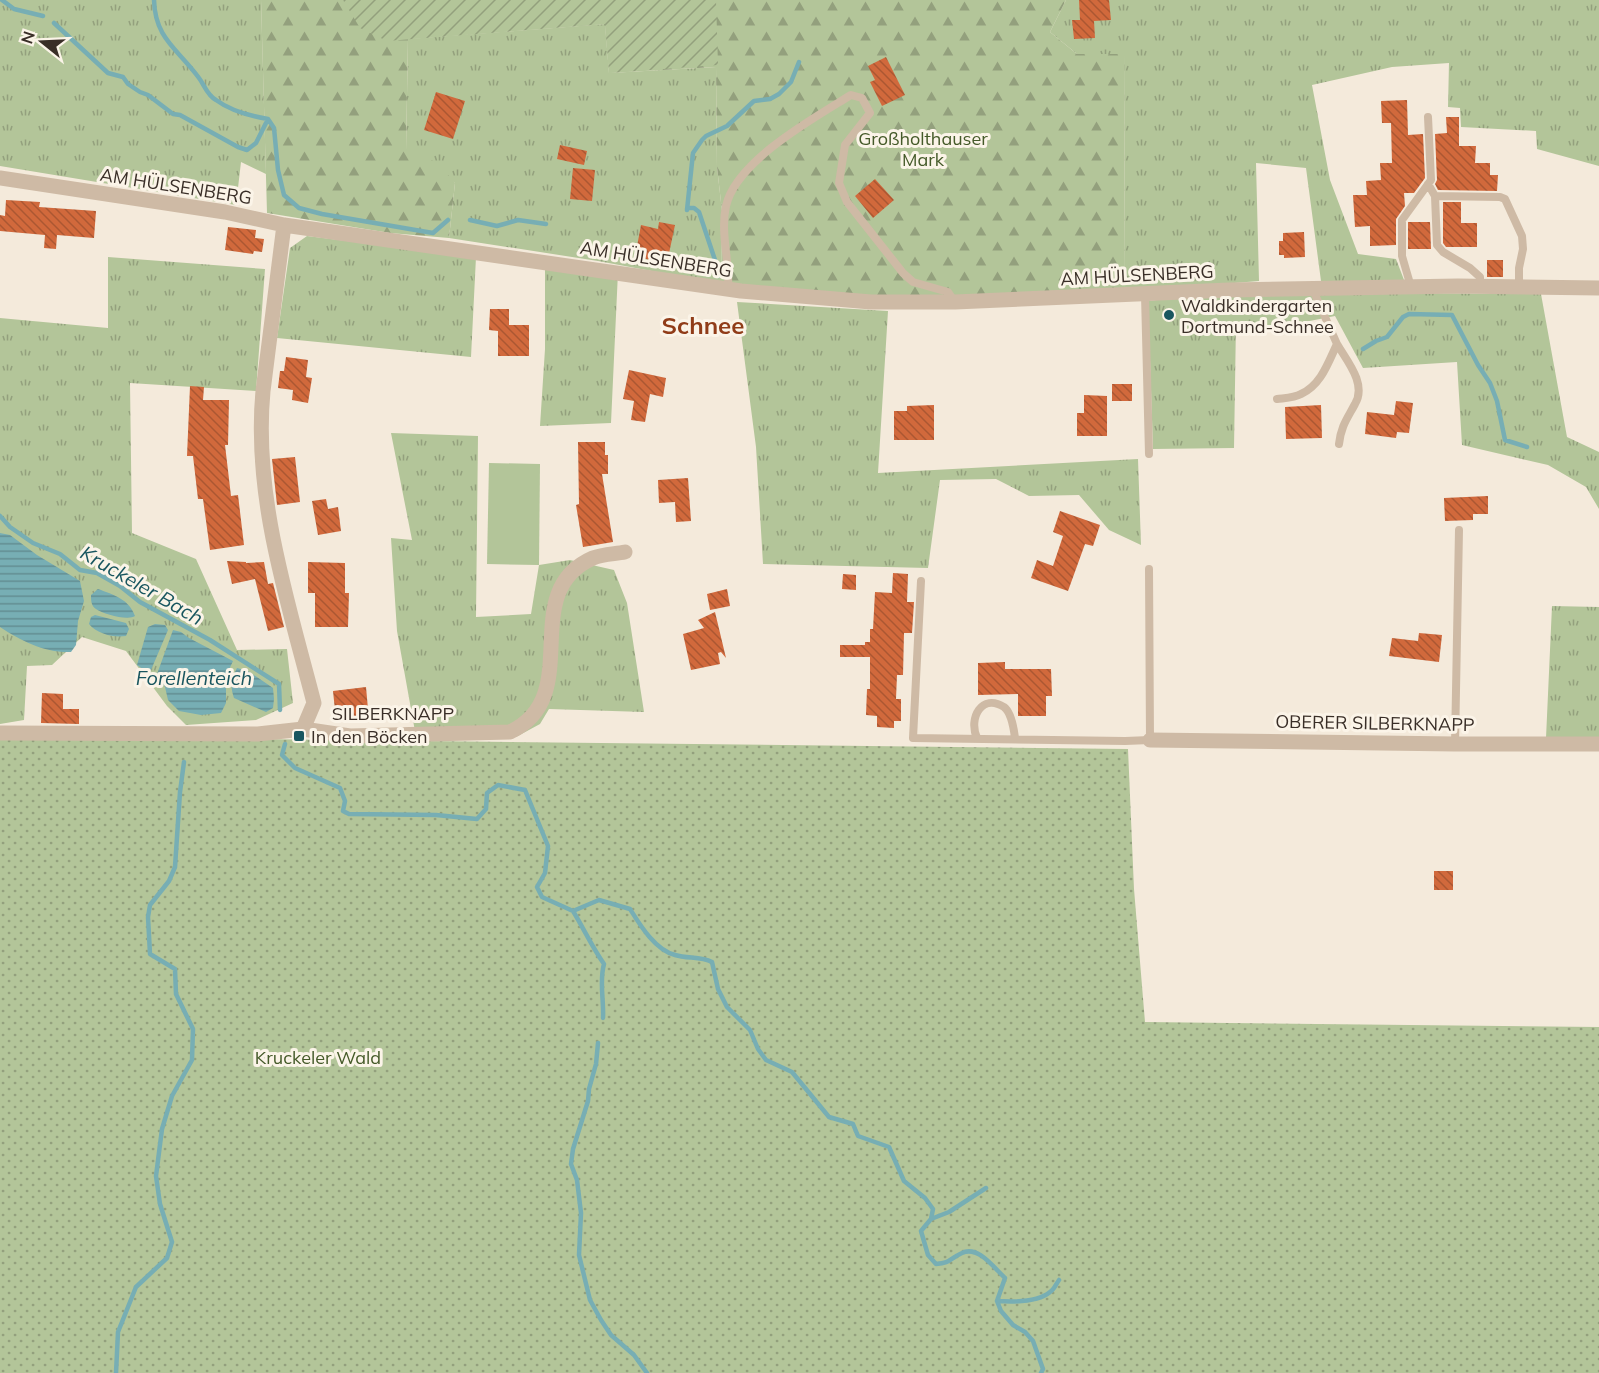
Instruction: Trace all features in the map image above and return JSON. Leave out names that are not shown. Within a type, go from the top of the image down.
[{"type":"street","name":"AM HÜLSENBERG","points":[[0,178],[225,212],[284,225],[728,289],[811,298],[871,302],[955,302],[1229,290],[1480,286],[1599,288]]},
{"type":"street","points":[[284,225],[263,391],[262,451],[272,533],[314,703],[303,729]]},
{"type":"street","name":"SILBERKNAPP","points":[[0,733],[258,734],[303,729],[350,736],[510,732],[524,725],[534,716],[545,693],[551,669],[553,609],[560,587],[574,570],[594,557],[625,552]]},
{"type":"street","name":"OBERER SILBERKNAPP","points":[[1150,740],[1599,744]]},
{"type":"lane","points":[[728,289],[726,206],[740,179],[775,146],[803,125],[851,95],[862,98],[870,114],[845,145],[839,183],[847,202],[903,273],[913,282],[948,292],[955,302]]},
{"type":"lane","points":[[1411,287],[1402,256],[1402,220],[1431,180],[1428,117]]},
{"type":"lane","points":[[1428,184],[1435,196],[1437,244],[1443,252],[1470,268],[1480,277],[1480,286]]},
{"type":"lane","points":[[1435,196],[1505,199],[1522,237],[1519,287]]},
{"type":"lane","points":[[1312,290],[1360,389],[1357,402],[1341,429],[1339,444]]},
{"type":"lane","points":[[1145,294],[1149,454]]},
{"type":"lane","points":[[1276,399],[1300,395],[1316,383],[1337,344]]},
{"type":"lane","points":[[1455,744],[1459,530]]},
{"type":"lane","points":[[1149,568],[1150,740]]},
{"type":"lane","name":"OBERER SILBERKNAPP","points":[[921,580],[913,738],[1150,740]]},
{"type":"lane","points":[[977,738],[973,723],[976,714],[981,707],[989,704],[1004,707],[1015,738]]},
{"type":"green space","points":[[0,0],[261,0],[266,174],[241,162],[236,205],[0,166]]},
{"type":"green space","name":"Großholthauser Mark","points":[[261,0],[1066,0],[1050,32],[1077,54],[1124,54],[1125,292],[857,298],[721,284],[722,211],[717,167],[716,67],[609,73],[605,24],[408,39],[406,149],[438,163],[455,183],[449,238],[390,233],[267,213]]},
{"type":"green space","points":[[343,0],[716,0],[718,65],[609,73],[605,24],[387,41],[360,28]]},
{"type":"green space","points":[[1066,0],[1599,0],[1599,166],[1537,149],[1536,131],[1461,127],[1460,108],[1448,107],[1449,63],[1392,67],[1312,85],[1330,180],[1358,254],[1396,259],[1409,293],[1541,294],[1567,437],[1599,452],[1599,509],[1586,487],[1548,465],[1462,445],[1457,362],[1363,368],[1335,316],[1274,328],[1236,322],[1234,448],[1153,449],[1148,301],[1321,281],[1306,168],[1256,163],[1259,281],[1125,292],[1124,54],[1077,54],[1050,32]]},
{"type":"green space","points":[[605,24],[609,73],[716,67],[717,167],[722,211],[721,284],[598,261],[449,238],[455,183],[406,150],[408,39]]},
{"type":"green space","points":[[307,236],[476,257],[471,357],[277,338],[290,248]]},
{"type":"green space","points":[[108,257],[265,269],[256,391],[130,383],[132,533],[196,559],[237,650],[287,649],[293,703],[256,720],[186,725],[167,706],[126,651],[82,637],[52,665],[27,666],[24,720],[0,724],[0,318],[108,328]]},
{"type":"green space","points":[[545,262],[618,272],[611,423],[540,426],[545,349]]},
{"type":"green space","points":[[737,302],[888,311],[878,473],[1138,459],[1141,545],[1109,530],[1079,495],[1029,496],[996,479],[940,480],[928,568],[763,564],[756,447]]},
{"type":"green space","points":[[391,433],[478,436],[476,617],[531,614],[539,565],[570,560],[614,570],[627,603],[644,712],[549,709],[540,724],[516,737],[416,737],[397,631],[391,538],[412,540]]},
{"type":"green space","points":[[489,463],[540,464],[539,565],[487,564]]},
{"type":"green space","points":[[1552,606],[1599,607],[1599,738],[1546,738]]},
{"type":"green space","name":"Kruckeler Wald","points":[[0,739],[254,739],[1128,749],[1134,889],[1145,1022],[1599,1027],[1599,1373],[0,1373]]},
{"type":"water","points":[[0,533],[10,535],[37,555],[80,581],[84,601],[78,621],[76,645],[71,652],[61,652],[34,645],[0,627]]},
{"type":"water","points":[[98,589],[125,602],[135,616],[127,618],[96,609],[92,605],[91,595]]},
{"type":"water","points":[[95,615],[126,623],[129,629],[126,636],[111,636],[96,630],[89,624],[91,617]]},
{"type":"water","name":"Forellenteich","points":[[155,624],[165,625],[168,630],[151,670],[144,670],[137,665],[148,627]]},
{"type":"water","name":"Forellenteich","points":[[173,630],[181,632],[233,661],[226,676],[226,703],[221,713],[201,715],[179,711],[168,700],[165,687],[157,674]]},
{"type":"water","name":"Forellenteich","points":[[237,668],[248,671],[273,688],[273,708],[266,712],[234,698],[232,683]]},
{"type":"building","points":[[1079,0],[1109,0],[1111,20],[1094,21],[1095,38],[1074,39],[1072,20],[1080,20]]},
{"type":"building","points":[[886,57],[905,95],[882,106],[870,82],[875,80],[868,66]]},
{"type":"building","points":[[436,92],[465,101],[453,139],[424,130]]},
{"type":"building","points":[[1407,100],[1408,135],[1423,134],[1425,178],[1414,193],[1404,193],[1405,206],[1396,219],[1396,245],[1370,246],[1370,226],[1355,227],[1353,195],[1367,195],[1366,181],[1381,180],[1380,163],[1392,163],[1391,123],[1382,123],[1381,101]]},
{"type":"building","points":[[1446,117],[1459,117],[1459,146],[1476,146],[1475,163],[1490,163],[1490,175],[1498,175],[1497,191],[1438,190],[1435,184],[1437,180],[1435,134],[1447,133]]},
{"type":"building","points":[[560,145],[587,151],[584,165],[557,159]]},
{"type":"building","points":[[573,168],[595,170],[592,201],[570,199]]},
{"type":"building","points":[[875,179],[894,200],[873,218],[855,196]]},
{"type":"building","points":[[6,200],[40,202],[39,207],[96,211],[94,238],[57,235],[56,249],[44,248],[45,235],[0,231],[0,215],[5,216]]},
{"type":"building","points":[[1443,202],[1461,202],[1461,223],[1477,223],[1477,247],[1446,247],[1443,243]]},
{"type":"building","points":[[659,222],[675,225],[667,263],[635,257],[641,225],[658,229]]},
{"type":"building","points":[[1408,222],[1430,222],[1431,249],[1408,249]]},
{"type":"building","points":[[228,227],[256,230],[255,238],[264,239],[262,252],[254,251],[253,254],[225,250]]},
{"type":"building","points":[[1304,232],[1305,257],[1284,258],[1284,255],[1279,255],[1279,241],[1283,241],[1283,233]]},
{"type":"building","points":[[1487,260],[1503,260],[1503,277],[1487,277]]},
{"type":"building","points":[[490,309],[509,309],[509,325],[529,325],[529,356],[498,356],[498,331],[489,330]]},
{"type":"building","points":[[286,357],[308,360],[306,377],[312,378],[308,403],[292,400],[293,390],[278,388],[280,371],[284,371]]},
{"type":"building","points":[[629,370],[666,378],[663,397],[650,394],[645,422],[631,420],[634,401],[623,399]]},
{"type":"building","points":[[1112,384],[1132,384],[1132,401],[1112,401]]},
{"type":"building","points":[[190,386],[204,387],[203,400],[229,400],[228,445],[225,445],[231,496],[238,495],[244,545],[210,550],[203,499],[198,499],[193,456],[187,456]]},
{"type":"building","points":[[1084,395],[1107,396],[1107,436],[1077,436],[1077,413],[1084,413]]},
{"type":"building","points":[[1396,401],[1413,403],[1409,433],[1397,432],[1396,438],[1365,434],[1367,412],[1394,415]]},
{"type":"building","points":[[934,405],[934,440],[894,440],[894,411],[907,411],[907,406]]},
{"type":"building","points":[[1321,405],[1322,438],[1286,439],[1285,407]]},
{"type":"building","points":[[578,442],[605,442],[608,474],[602,474],[613,542],[583,547],[576,505],[579,504]]},
{"type":"building","points":[[295,457],[300,502],[277,505],[272,459]]},
{"type":"building","points":[[688,478],[691,521],[676,522],[675,502],[659,503],[658,480]]},
{"type":"building","points":[[1488,496],[1488,514],[1473,514],[1473,520],[1445,521],[1444,498]]},
{"type":"building","points":[[326,499],[328,509],[338,507],[341,531],[318,535],[312,501]]},
{"type":"building","points":[[1060,511],[1100,525],[1093,546],[1085,544],[1068,591],[1031,578],[1037,560],[1053,566],[1063,536],[1053,532]]},
{"type":"building","points":[[227,561],[264,562],[268,584],[273,583],[284,627],[268,631],[255,579],[232,584]]},
{"type":"building","points":[[308,562],[345,563],[345,593],[349,593],[348,627],[315,627],[315,593],[308,593]]},
{"type":"building","points":[[893,573],[908,574],[907,602],[914,602],[912,633],[904,633],[903,675],[897,675],[896,699],[901,699],[901,721],[894,721],[894,728],[877,727],[877,716],[866,715],[867,689],[870,689],[870,657],[840,657],[840,645],[865,645],[865,642],[870,642],[875,592],[892,593]]},
{"type":"building","points":[[843,574],[856,575],[856,590],[842,589]]},
{"type":"building","points":[[727,589],[730,606],[710,610],[707,594]]},
{"type":"building","points":[[715,612],[726,658],[721,652],[718,653],[720,664],[691,670],[683,634],[704,628],[698,620]]},
{"type":"building","points":[[1419,633],[1442,635],[1439,662],[1389,656],[1392,638],[1418,641]]},
{"type":"building","points":[[1005,662],[1005,669],[1051,669],[1052,696],[1046,696],[1046,716],[1018,716],[1018,694],[978,695],[978,663]]},
{"type":"building","points":[[366,687],[368,709],[359,710],[360,717],[336,720],[333,691]]},
{"type":"building","points":[[42,693],[63,694],[63,709],[79,709],[79,724],[41,723]]},
{"type":"building","points":[[1434,871],[1453,871],[1453,890],[1434,890]]},
{"type":"waterway","points":[[2,0],[14,9],[43,16]]},
{"type":"waterway","points":[[154,0],[158,25],[163,34],[199,78],[210,96],[234,110],[268,119],[274,128],[278,170],[284,195],[299,208],[433,233],[448,220]]},
{"type":"waterway","points":[[54,23],[108,73],[123,77],[128,84],[148,95],[173,114],[180,115],[238,147],[247,150],[256,143],[268,119]]},
{"type":"waterway","points":[[687,210],[693,153],[702,140],[727,126],[754,101],[770,99],[779,94],[791,82],[799,62]]},
{"type":"waterway","points":[[687,208],[694,208],[699,212],[718,269],[718,276]]},
{"type":"waterway","points":[[470,220],[497,226],[518,220],[546,224]]},
{"type":"waterway","points":[[1363,349],[1387,337],[1403,317],[1409,314],[1452,315],[1490,383],[1497,401],[1505,440],[1527,447]]},
{"type":"waterway","name":"Kruckeler Bach","points":[[0,516],[10,527],[33,543],[60,554],[80,570],[97,573],[120,586],[140,602],[210,640],[279,684],[280,710]]},
{"type":"waterway","name":"Kruckeler Bach","points":[[285,744],[282,755],[295,768],[340,788],[345,801],[343,811],[349,814],[436,815],[477,819],[486,809],[487,793],[498,785],[525,790],[548,846],[545,873],[537,887],[542,897],[573,911],[599,900],[630,909],[649,936],[661,948],[675,955],[712,962],[718,989],[727,1007],[750,1030],[758,1049],[766,1060],[792,1072],[829,1117],[853,1124],[858,1136],[889,1147],[904,1181],[925,1198],[933,1209],[931,1219],[921,1231],[928,1255],[936,1264],[947,1262],[968,1251],[974,1252],[1005,1278],[997,1301],[1001,1311],[1013,1325],[1025,1332],[1033,1341],[1043,1369],[1041,1373]]},
{"type":"waterway","points":[[116,1373],[118,1332],[136,1287],[167,1258],[172,1242],[160,1204],[156,1176],[162,1129],[172,1096],[192,1060],[193,1029],[176,994],[175,969],[150,954],[148,917],[150,905],[169,881],[175,867],[184,762]]},
{"type":"waterway","points":[[573,911],[604,964],[603,1018]]},
{"type":"waterway","points":[[598,1043],[588,1101],[573,1149],[571,1164],[577,1180],[581,1213],[579,1255],[590,1300],[601,1320],[611,1335],[634,1355],[647,1373]]},
{"type":"waterway","points":[[931,1219],[949,1212],[986,1188]]},
{"type":"waterway","points":[[997,1301],[1024,1301],[1045,1296],[1059,1280]]},
{"type":"place","name":"Waldkindergarten Dortmund-Schnee","points":[[1169,315]]},
{"type":"place","name":"In den Böcken","points":[[299,736]]},
{"type":"district","name":"Schnee","points":[[703,325]]}]
